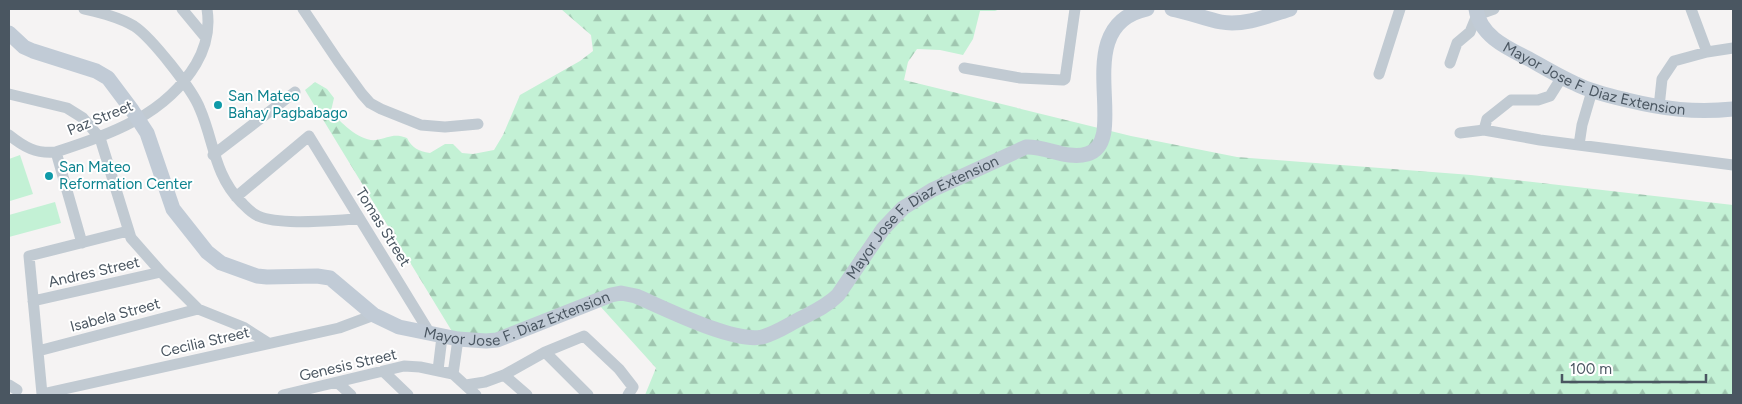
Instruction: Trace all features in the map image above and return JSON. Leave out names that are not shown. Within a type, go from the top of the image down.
[{"type":"street","points":[[84,9],[117,18],[139,30],[155,46],[184,83],[200,109],[214,155],[226,182],[248,210],[266,219],[280,221],[360,220]]},
{"type":"street","points":[[182,9],[206,38]]},
{"type":"street","name":"Paz Street","points":[[56,152],[100,138],[139,120],[167,100],[184,83],[198,60],[208,28],[207,9]]},
{"type":"street","points":[[303,9],[338,61],[370,103],[404,119],[431,126],[445,127],[478,124]]},
{"type":"street","points":[[964,68],[1020,78],[1063,80],[1075,9]]},
{"type":"street","name":"Mayor Jose F. Diaz Extension","points":[[9,33],[24,47],[102,74],[111,82],[139,120],[151,143],[173,209],[194,237],[214,258],[232,267],[267,278],[317,276],[330,278],[374,315],[399,327],[458,339],[486,342],[497,340],[611,295],[621,293],[636,296],[728,334],[745,338],[762,337],[777,331],[829,303],[838,295],[883,229],[903,208],[932,190],[1026,147],[1037,146],[1078,156],[1092,152],[1097,148],[1102,139],[1104,128],[1104,62],[1108,38],[1125,12],[1147,9]]},
{"type":"street","points":[[1172,9],[1197,12],[1223,23],[1248,21],[1290,9]]},
{"type":"street","points":[[1380,74],[1400,9]]},
{"type":"street","points":[[1450,63],[1457,43],[1470,32],[1476,12],[1494,9]]},
{"type":"street","points":[[1691,9],[1707,52]]},
{"type":"street","name":"Mayor Jose F. Diaz Extension","points":[[1476,12],[1482,26],[1490,36],[1503,45],[1592,91],[1659,107],[1685,111],[1733,109]]},
{"type":"street","points":[[1659,107],[1662,79],[1674,61],[1707,52],[1733,48]]},
{"type":"street","points":[[1484,130],[1487,119],[1511,100],[1538,100],[1550,96],[1562,77]]},
{"type":"street","points":[[1579,146],[1582,124],[1592,91]]},
{"type":"street","points":[[214,155],[295,92]]},
{"type":"street","points":[[9,94],[60,106],[74,111],[83,118],[100,138],[131,238],[161,272],[198,309],[250,331],[268,343]]},
{"type":"street","points":[[1460,132],[1484,130],[1579,146],[1733,164]]},
{"type":"street","points":[[9,135],[34,151],[56,152],[82,242]]},
{"type":"street","name":"Tomas Street","points":[[236,197],[309,136],[360,220],[437,336]]},
{"type":"street","points":[[38,350],[28,256],[128,231]]},
{"type":"street","name":"Andres Street","points":[[33,301],[161,272]]},
{"type":"street","name":"Isabela Street","points":[[38,350],[198,309]]},
{"type":"street","name":"Cecilia Street","points":[[38,350],[42,394],[339,328],[374,315]]},
{"type":"street","points":[[437,336],[438,370]]},
{"type":"street","points":[[466,385],[485,382],[545,352],[584,336],[619,369],[631,391]]},
{"type":"street","points":[[453,374],[458,339]]},
{"type":"street","points":[[545,352],[588,395]]},
{"type":"street","name":"Genesis Street","points":[[290,395],[404,366],[438,370],[453,374],[476,395]]},
{"type":"street","points":[[383,372],[408,395]]},
{"type":"street","points":[[504,374],[527,395]]},
{"type":"street","points":[[338,383],[351,395]]},
{"type":"green space","points":[[561,9],[1000,9],[980,11],[973,39],[963,55],[940,50],[917,49],[908,62],[904,80],[1131,136],[1237,157],[1471,175],[1733,205],[1733,395],[645,395],[656,368],[600,306],[489,337],[453,333],[305,90],[315,82],[327,89],[334,98],[331,111],[345,126],[363,138],[376,140],[394,136],[407,138],[416,148],[430,153],[445,144],[453,144],[462,153],[473,154],[494,150],[503,135],[520,95],[580,61],[593,51],[591,35]]},
{"type":"green space","points":[[20,155],[33,194],[10,201],[9,159]]},
{"type":"green space","points":[[55,202],[61,223],[9,237],[9,215]]},
{"type":"place","name":"San Mateo Bahay Pagbabago","points":[[218,105]]},
{"type":"place","name":"San Mateo Reformation Center","points":[[49,176]]}]
